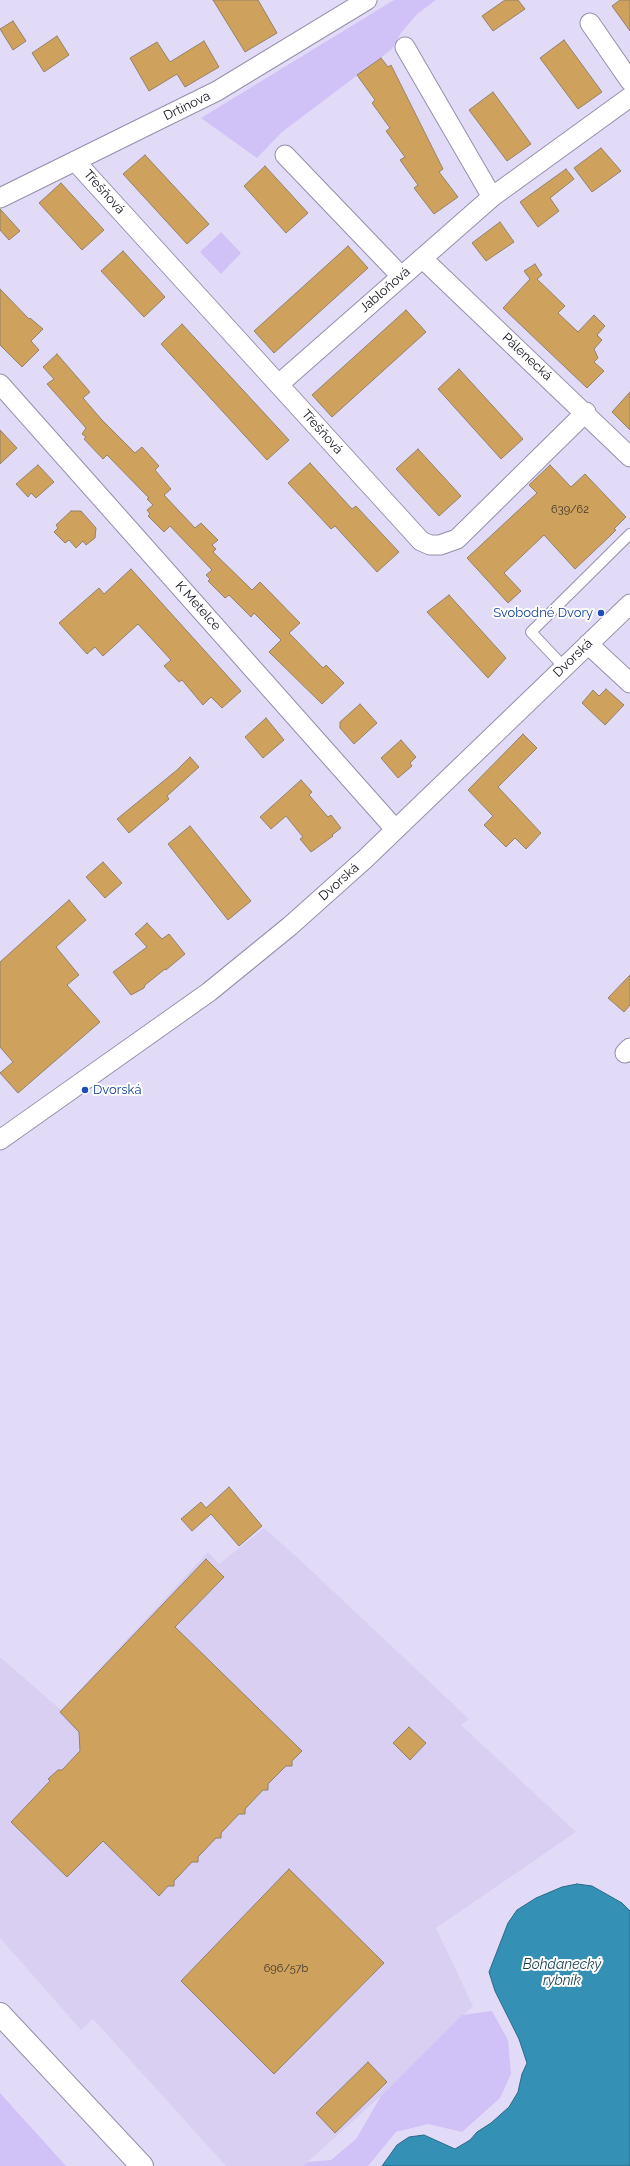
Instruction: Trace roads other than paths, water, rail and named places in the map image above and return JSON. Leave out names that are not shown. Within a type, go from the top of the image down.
[{"type":"main road","points":[[0,2014],[142,2166]]},
{"type":"street","name":"Drtinova","points":[[0,198],[217,91],[367,0]]},
{"type":"street","points":[[590,23],[630,81]]},
{"type":"street","points":[[405,47],[492,197]]},
{"type":"street","name":"Jabloňová","points":[[279,384],[492,197],[630,97]]},
{"type":"street","points":[[285,154],[401,276]]},
{"type":"street","name":"Třešňová","points":[[75,161],[279,384],[414,535],[430,545],[447,544],[457,539],[586,412]]},
{"type":"street","name":"Pálenecká","points":[[422,258],[586,412],[630,456]]},
{"type":"street","name":"K Metelce","points":[[0,384],[395,829]]},
{"type":"street","name":"Dvorská","points":[[0,1140],[209,992],[290,926],[395,829],[630,604]]},
{"type":"street","points":[[588,644],[630,683]]},
{"type":"lane","points":[[564,667],[530,632],[630,534]]},
{"type":"water","name":"Bohdanecký rybník","points":[[577,1884],[592,1886],[622,1903],[630,1911],[630,2166],[382,2166],[397,2145],[409,2137],[424,2135],[455,2149],[470,2140],[477,2132],[491,2123],[509,2107],[518,2092],[522,2074],[527,2063],[519,2039],[495,1991],[489,1972],[508,1923],[517,1910],[536,1898],[562,1887]]},
{"type":"place","name":"Svobodné Dvory","points":[[601,613]]},
{"type":"place","name":"Dvorská","points":[[85,1090]]}]
